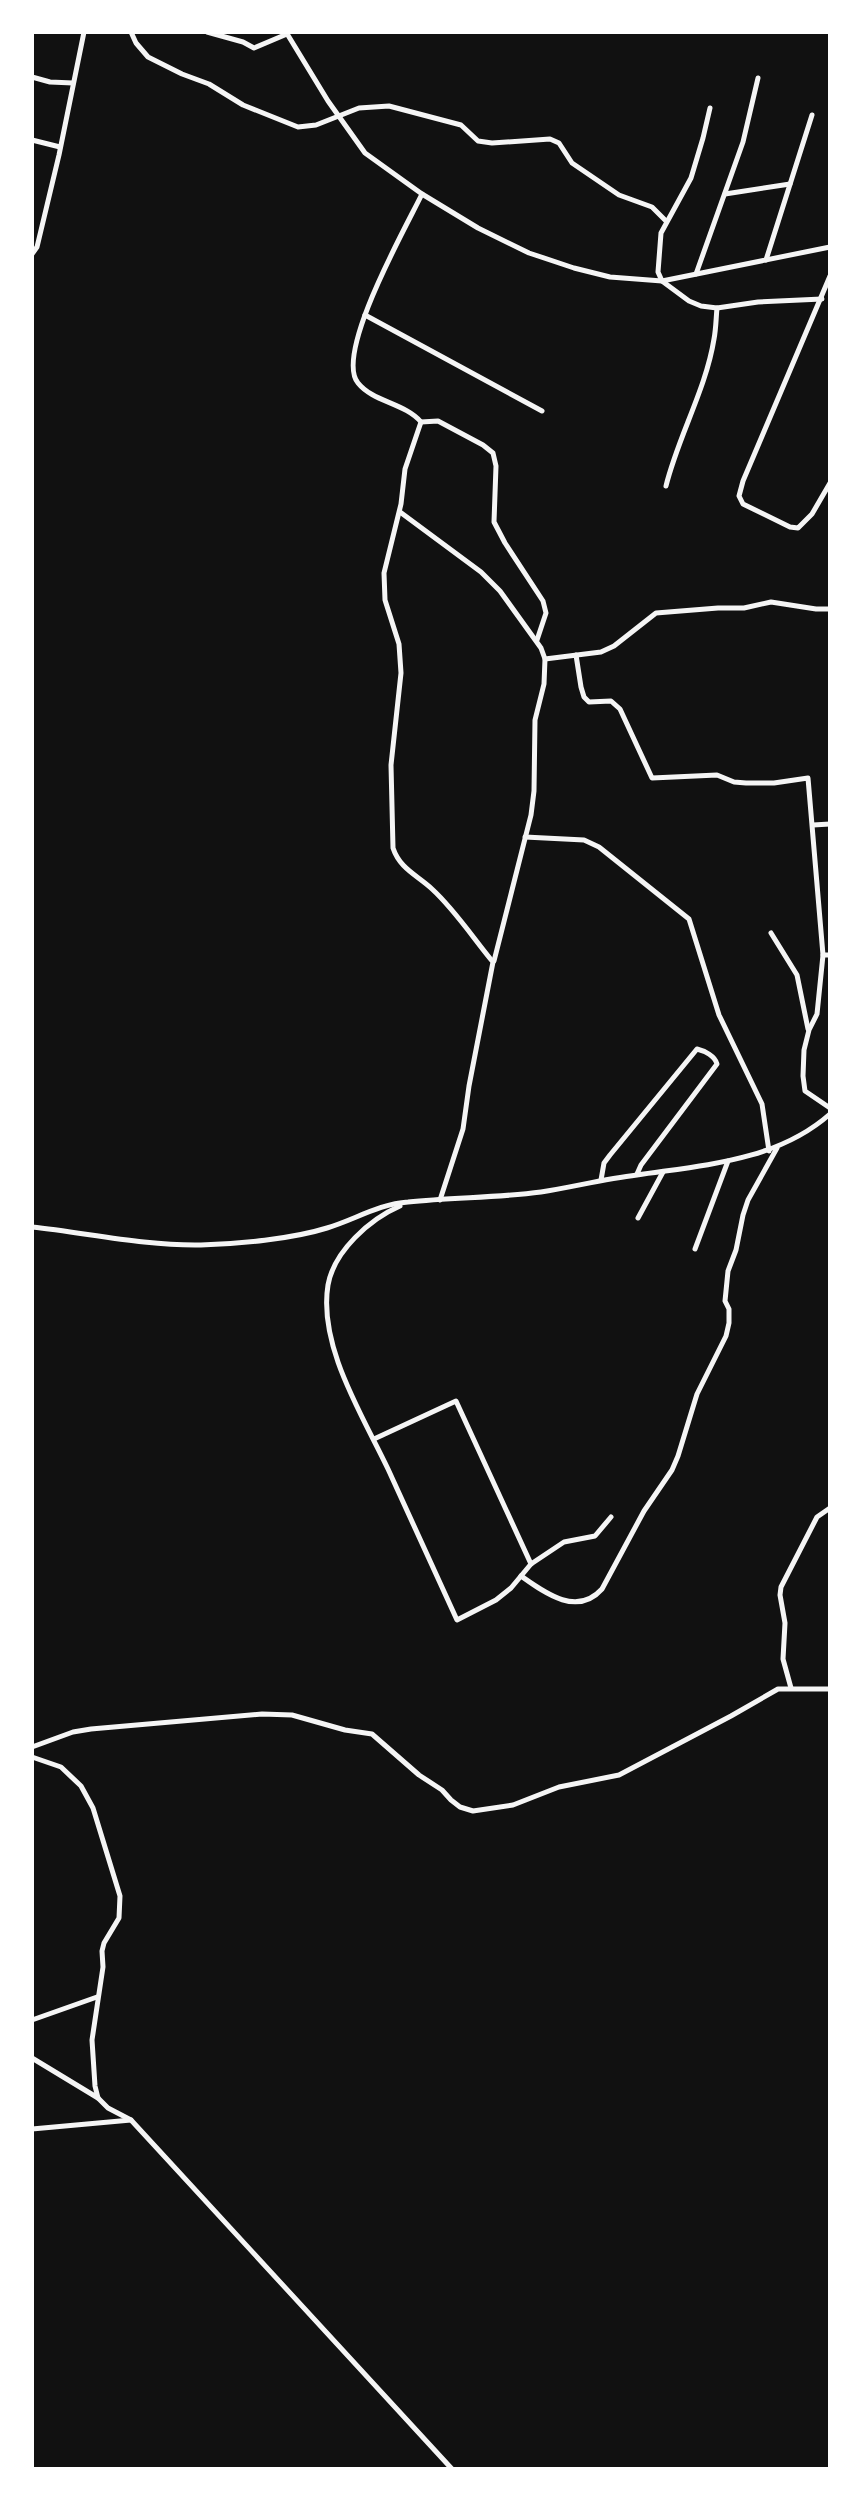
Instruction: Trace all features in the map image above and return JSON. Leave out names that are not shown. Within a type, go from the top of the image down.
[{"type":"street","points":[[32,254],[37,247],[84,32]]},
{"type":"street","points":[[131,32],[148,57],[209,84],[243,105],[298,127],[316,125],[359,108],[389,106],[461,125],[478,141],[550,139],[559,143],[572,163],[619,195],[652,207],[666,221]]},
{"type":"street","points":[[207,32],[254,48],[287,33],[365,153],[422,194],[478,228],[529,253],[610,277],[662,281],[830,247]]},
{"type":"street","points":[[32,77],[73,83]]},
{"type":"street","points":[[696,274],[743,142],[758,78]]},
{"type":"street","points":[[710,108],[691,178],[666,221],[658,251],[658,272],[662,281],[689,301],[717,308],[758,302],[822,299]]},
{"type":"street","points":[[766,260],[812,115]]},
{"type":"street","points":[[32,140],[60,147]]},
{"type":"street","points":[[725,194],[790,184]]},
{"type":"street","points":[[422,194],[355,340],[351,360],[353,373],[358,384],[421,422],[438,421],[493,453],[496,466],[494,522],[543,601],[546,613],[537,641]]},
{"type":"street","points":[[830,276],[739,496],[743,504],[798,528],[812,514],[830,483]]},
{"type":"street","points":[[666,486],[710,353],[717,308]]},
{"type":"street","points":[[365,315],[542,411]]},
{"type":"street","points":[[421,422],[405,469],[400,511],[384,573],[385,600],[401,658],[391,765],[393,848],[408,872],[432,889],[493,962]]},
{"type":"street","points":[[400,511],[481,572],[500,591],[537,641],[545,659],[544,684],[535,720],[534,791],[476,1042],[463,1129],[440,1200]]},
{"type":"street","points":[[545,659],[601,652],[614,646],[656,613],[744,608],[771,602],[830,609]]},
{"type":"street","points":[[32,1227],[164,1245],[204,1245],[316,1231],[390,1205],[540,1192],[769,1151],[805,1133],[830,1111],[803,1086],[804,1050],[817,1014],[826,955],[808,778],[774,783],[734,782],[717,775],[652,778],[620,709],[611,701],[589,702],[584,697],[576,655]]},
{"type":"street","points":[[813,825],[830,824]]},
{"type":"street","points":[[525,837],[584,840],[599,847],[689,919],[719,1015],[762,1104],[769,1151]]},
{"type":"street","points":[[771,933],[797,975],[809,1030]]},
{"type":"street","points":[[601,1180],[604,1163],[610,1155],[697,1049],[704,1051],[717,1064],[637,1174]]},
{"type":"street","points":[[521,1576],[542,1591],[573,1602],[594,1598],[602,1589],[644,1511],[672,1470],[697,1394],[726,1336],[729,1309],[725,1291],[743,1215],[748,1200],[778,1147]]},
{"type":"street","points":[[695,1249],[729,1160]]},
{"type":"street","points":[[638,1218],[663,1171]]},
{"type":"street","points":[[410,1202],[381,1217],[349,1245],[328,1284],[327,1308],[333,1346],[345,1379],[457,1620],[496,1600],[531,1564],[564,1542],[595,1536],[611,1517]]},
{"type":"street","points":[[374,1439],[456,1401],[531,1564]]},
{"type":"street","points":[[791,1688],[783,1659],[785,1623],[781,1587],[817,1517],[830,1508]]},
{"type":"street","points":[[32,1747],[91,1729],[262,1714],[292,1715],[372,1734],[460,1807],[473,1811],[487,1810],[513,1805],[559,1787],[619,1775],[778,1689],[830,1689]]},
{"type":"street","points":[[32,1757],[61,1767],[81,1786],[93,1808],[120,1896],[119,1918],[102,1951],[103,1967],[92,2040],[98,2098]]},
{"type":"street","points":[[32,2020],[97,1997]]},
{"type":"street","points":[[32,2058],[36,2064],[131,2120],[452,2469]]},
{"type":"street","points":[[32,2129],[131,2120]]}]
